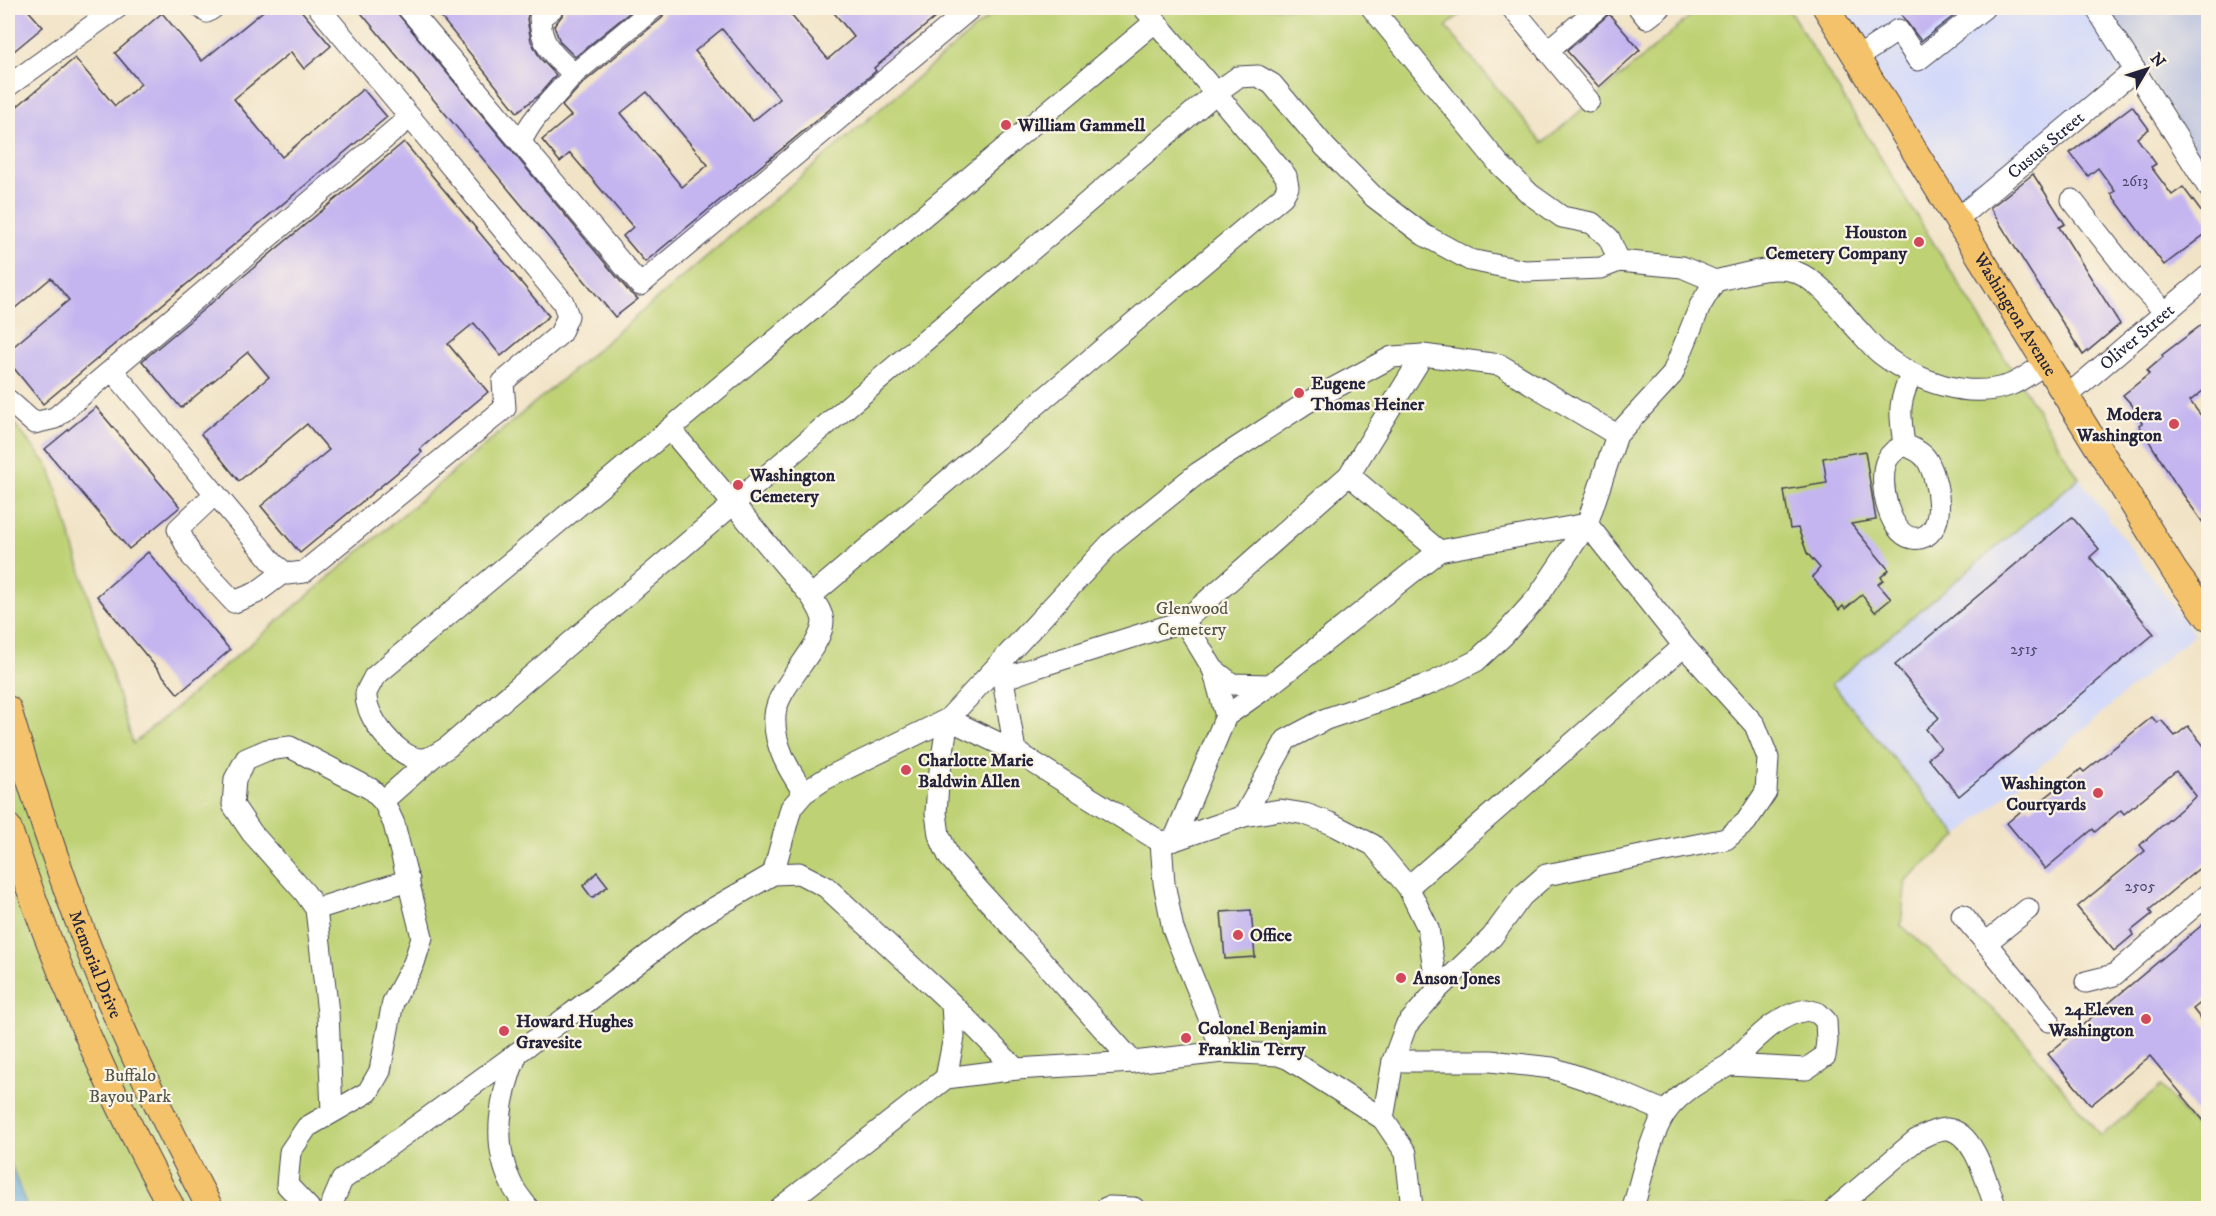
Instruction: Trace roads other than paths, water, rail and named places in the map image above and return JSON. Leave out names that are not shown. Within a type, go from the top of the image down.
[{"type":"main road","name":"Washington Avenue","points":[[1826,8],[2175,572],[2208,618]]},
{"type":"main road","name":"Memorial Drive","points":[[8,709],[54,855],[86,940],[130,1048],[210,1209]]},
{"type":"main road","name":"Memorial Drive","points":[[8,827],[54,953],[95,1049],[171,1209]]},
{"type":"street","points":[[8,86],[117,8]]},
{"type":"street","points":[[202,8],[207,12],[213,8]]},
{"type":"street","points":[[112,370],[274,564],[287,574],[304,572],[505,408],[502,382],[560,334],[568,316],[563,302],[319,8]]},
{"type":"street","points":[[408,8],[640,285],[971,8]]},
{"type":"street","points":[[553,8],[540,18],[541,36],[551,52],[574,74]]},
{"type":"street","points":[[521,142],[536,115],[574,74],[654,8]]},
{"type":"street","points":[[1372,8],[1499,164],[1530,194],[1562,217],[1592,223],[1609,238],[1619,261]]},
{"type":"street","points":[[1512,8],[1589,101]]},
{"type":"street","points":[[1548,51],[1598,8]]},
{"type":"street","points":[[1639,8],[1647,18],[1660,8]]},
{"type":"street","points":[[1857,58],[1898,30],[1918,60],[1984,8]]},
{"type":"street","points":[[2096,8],[2208,187]]},
{"type":"street","points":[[434,756],[421,759],[405,755],[391,743],[370,713],[366,694],[374,677],[670,429],[1150,14],[1286,176],[1288,187],[1283,196],[811,596]]},
{"type":"street","name":"Custus Street","points":[[1956,220],[2135,70]]},
{"type":"street","points":[[383,801],[734,505],[1217,92],[1238,77],[1258,76],[1272,84],[1325,147],[1374,197],[1424,235],[1470,260],[1525,271],[1601,268],[1619,261],[1641,265],[1682,267],[1715,280],[1769,269],[1796,272],[1821,289],[1880,354],[1912,374],[1929,381],[1964,390],[1989,390],[2011,385],[2045,364]]},
{"type":"street","points":[[8,400],[34,423],[55,418],[410,117]]},
{"type":"street","points":[[2073,200],[2135,280],[2165,312]]},
{"type":"street","name":"Oliver Street","points":[[2066,397],[2208,276]]},
{"type":"street","points":[[1244,816],[1286,740],[1326,719],[1432,683],[1476,661],[1503,636],[1537,598],[1587,524],[1617,435],[1672,375],[1700,306],[1715,280]]},
{"type":"street","points":[[772,874],[791,808],[804,793],[825,779],[948,719],[1004,669],[1111,543],[1198,472],[1306,403],[1392,357],[1423,355],[1500,365],[1617,435]]},
{"type":"street","points":[[1004,669],[1184,621],[1349,475],[1423,355]]},
{"type":"street","points":[[1904,445],[1899,408],[1912,374]]},
{"type":"street","points":[[670,429],[811,596],[819,609],[823,621],[820,634],[781,698],[774,718],[777,741],[788,768],[804,793]]},
{"type":"street","points":[[1349,475],[1439,551]]},
{"type":"street","points":[[215,494],[178,529],[192,557],[234,602],[256,593],[284,572]]},
{"type":"street","points":[[1223,1052],[1173,930],[1164,884],[1168,841],[1226,716],[1270,685],[1439,551],[1587,524]]},
{"type":"street","points":[[1383,1119],[1393,1061],[1406,1026],[1437,990],[1492,937],[1522,896],[1546,875],[1726,839],[1746,822],[1766,792],[1768,758],[1755,725],[1684,646],[1587,524]]},
{"type":"street","points":[[1184,621],[1212,669],[1226,716]]},
{"type":"street","points":[[1408,887],[1684,646]]},
{"type":"street","points":[[1004,669],[1015,752]]},
{"type":"street","points":[[1212,669],[1232,684],[1270,685]]},
{"type":"street","points":[[948,719],[1015,752],[1168,841],[1244,816],[1280,810],[1305,814],[1373,845],[1408,887],[1428,928],[1437,990]]},
{"type":"street","points":[[948,719],[936,813],[939,835],[949,857],[1133,1062]]},
{"type":"street","points":[[309,1209],[287,1185],[290,1152],[307,1127],[368,1092],[380,1071],[393,1002],[414,963],[422,937],[394,824],[383,801],[371,789],[290,747],[267,750],[246,759],[234,779],[233,805],[252,833],[305,893],[316,909],[328,1013],[332,1112]]},
{"type":"street","points":[[330,1209],[342,1180],[517,1053],[695,919],[772,874],[799,873],[826,887],[952,1004],[1016,1069]]},
{"type":"street","points":[[316,909],[409,880]]},
{"type":"street","points":[[2086,982],[2114,975],[2208,894]]},
{"type":"street","points":[[1986,944],[2028,909]]},
{"type":"street","points":[[1962,915],[2049,1021]]},
{"type":"street","points":[[946,1078],[954,1037],[952,1004]]},
{"type":"street","points":[[780,1209],[946,1078],[1016,1069],[1133,1062],[1223,1052],[1278,1054],[1383,1119],[1406,1153],[1412,1209]]},
{"type":"street","points":[[517,1053],[506,1078],[501,1104],[501,1152],[512,1185],[528,1209]]},
{"type":"street","points":[[1393,1061],[1491,1061],[1552,1068],[1603,1085],[1666,1112]]},
{"type":"street","points":[[1633,1209],[1652,1142],[1666,1112],[1694,1085],[1729,1065]]},
{"type":"street","points":[[1836,1209],[1917,1140],[1946,1129],[1963,1135],[1973,1148],[1996,1209]]},
{"type":"street","points":[[1106,1209],[1109,1207],[1134,1209]]},
{"type":"water","points":[[8,1156],[27,1208],[8,1208]]},
{"type":"place","name":"William Gammell","points":[[1006,125]]},
{"type":"place","name":"Houston Cemetery Company","points":[[1919,242]]},
{"type":"place","name":"Eugene Thomas Heiner","points":[[1299,393]]},
{"type":"place","name":"Modera Washington","points":[[2174,424]]},
{"type":"place","name":"Washington Cemetery","points":[[738,485]]},
{"type":"place","name":"Charlotte Marie Baldwin Allen","points":[[906,770]]},
{"type":"place","name":"Washington Courtyards","points":[[2098,793]]},
{"type":"place","name":"Office","points":[[1238,935]]},
{"type":"place","name":"Anson Jones","points":[[1401,978]]},
{"type":"place","name":"24Eleven Washington","points":[[2146,1019]]},
{"type":"place","name":"Howard Hughes Gravesite","points":[[504,1031]]},
{"type":"place","name":"Colonel Benjamin Franklin Terry","points":[[1186,1038]]},
{"type":"park label","name":"Glenwood Cemetery","points":[[1192,618]]},
{"type":"park label","name":"Buffalo Bayou Park","points":[[130,1085]]}]
